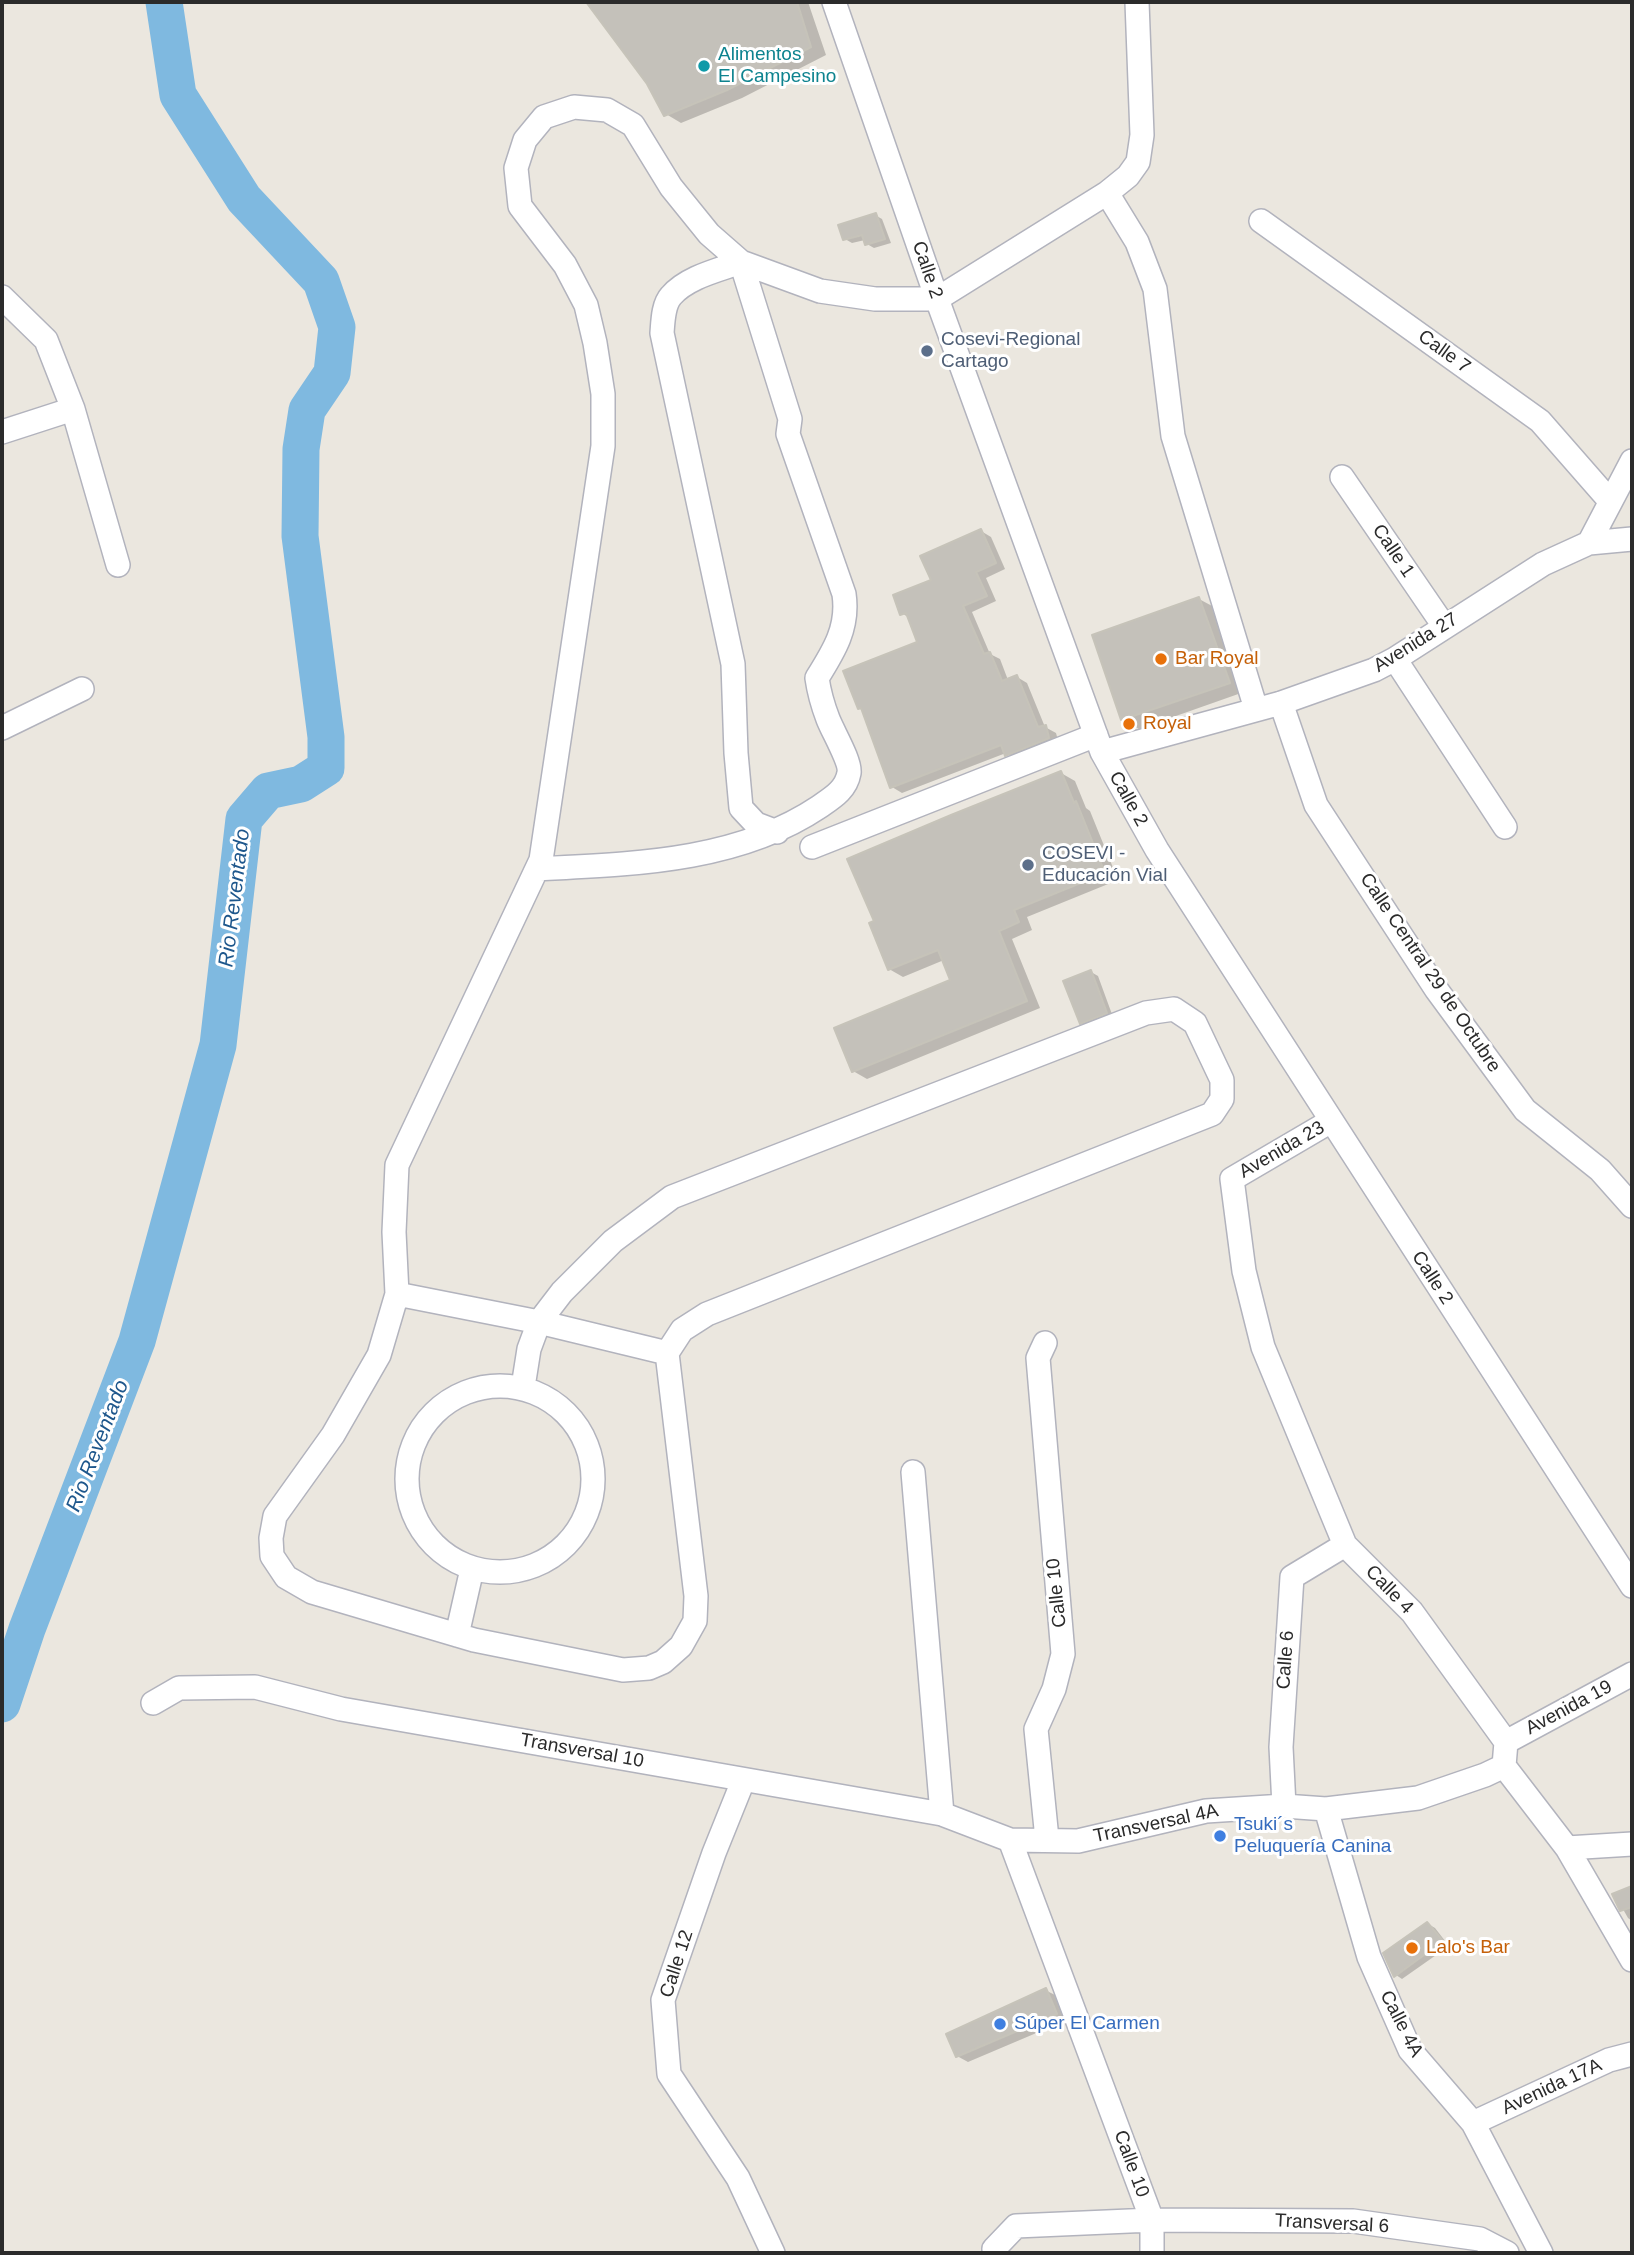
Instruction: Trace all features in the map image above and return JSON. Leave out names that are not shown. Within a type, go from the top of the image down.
[{"type":"street","name":"Calle 2","points":[[834,2],[937,299],[1099,743],[1157,850],[1632,1586]]},
{"type":"street","points":[[523,1387],[530,1349],[539,1322],[585,1267],[643,1216],[672,1197],[1146,1013],[1174,1009],[1195,1023],[1222,1080],[1222,1099],[1212,1114],[707,1314],[682,1330],[667,1353],[696,1596],[695,1620],[681,1646],[663,1662],[649,1668],[623,1670],[457,1635],[312,1592],[286,1577],[272,1556],[271,1538],[275,1516],[333,1435],[380,1355],[397,1294],[394,1232],[397,1165],[541,860],[601,459],[603,394],[596,343],[586,305],[565,265],[539,235],[520,206],[516,168],[525,140],[544,117],[574,107],[607,110],[633,125],[671,187],[709,234],[741,262],[820,291],[875,299],[937,299],[1107,193],[1128,176],[1138,162],[1142,135],[1137,2]]},
{"type":"street","points":[[1107,193],[1137,242],[1155,289],[1173,436],[1256,709]]},
{"type":"street","name":"Calle 7","points":[[1261,221],[1540,421],[1610,501]]},
{"type":"street","points":[[537,869],[622,865],[693,856],[777,832],[807,816],[840,792],[849,773],[849,763],[827,718],[817,678],[840,639],[846,610],[844,594],[788,434],[790,419],[741,262]]},
{"type":"street","points":[[741,262],[695,279],[670,296],[663,318],[662,333],[733,664],[741,808],[756,824],[777,832]]},
{"type":"street","points":[[2,297],[46,341],[73,409],[118,565]]},
{"type":"street","points":[[2,432],[73,409]]},
{"type":"street","points":[[1589,543],[1632,461]]},
{"type":"street","name":"Calle 1","points":[[1342,477],[1444,626]]},
{"type":"street","points":[[1589,543],[1632,539]]},
{"type":"street","name":"Avenida 27","points":[[812,846],[1099,743],[1280,703],[1374,670],[1395,660],[1543,564],[1589,543]]},
{"type":"street","points":[[1395,660],[1505,827]]},
{"type":"street","points":[[2,728],[82,689]]},
{"type":"street","name":"Calle Central 29 de Octubre","points":[[1280,703],[1316,804],[1436,989],[1525,1110],[1600,1170],[1632,1206]]},
{"type":"street","name":"Avenida 23","points":[[1233,1179],[1331,1121]]},
{"type":"street","name":"Calle 4","points":[[1233,1179],[1244,1271],[1263,1347],[1345,1545],[1412,1612],[1506,1742]]},
{"type":"street","points":[[397,1294],[539,1322],[667,1353]]},
{"type":"street","name":"Calle 10","points":[[1045,1343],[1038,1358],[1063,1654],[1054,1689],[1036,1729],[1047,1839]]},
{"type":"street","points":[[494,1385],[523,1387],[551,1399],[573,1419],[588,1445],[594,1474],[591,1504],[578,1531],[557,1553],[540,1563],[501,1573],[472,1569],[446,1556],[420,1528],[411,1511],[406,1483],[409,1454],[421,1428],[441,1406],[466,1391],[494,1385]]},
{"type":"street","points":[[913,1472],[942,1814]]},
{"type":"street","name":"Calle 6","points":[[1284,1806],[1281,1747],[1292,1577],[1345,1545]]},
{"type":"street","points":[[457,1635],[472,1569]]},
{"type":"street","name":"Avenida 19","points":[[1506,1742],[1632,1674]]},
{"type":"street","name":"Transversal 10","points":[[153,1703],[179,1688],[255,1687],[341,1709],[942,1814],[1010,1840]]},
{"type":"street","points":[[1506,1742],[1504,1766],[1567,1848],[1632,1960]]},
{"type":"street","name":"Transversal 4A","points":[[1010,1840],[1078,1841],[1206,1811],[1284,1806],[1326,1809],[1418,1798],[1504,1766]]},
{"type":"street","name":"Calle 12","points":[[743,1781],[714,1853],[663,2000],[669,2074],[738,2178],[773,2253]]},
{"type":"street","name":"Calle 4A","points":[[1326,1809],[1369,1958],[1410,2050],[1473,2123],[1541,2253]]},
{"type":"street","name":"Calle 10","points":[[1010,1840],[1152,2220],[1152,2253]]},
{"type":"street","points":[[1567,1848],[1632,1844]]},
{"type":"street","name":"Avenida 17A","points":[[1473,2123],[1609,2060],[1632,2054]]},
{"type":"street","name":"Transversal 6","points":[[995,2253],[995,2249],[1016,2226],[1152,2220],[1353,2221],[1480,2239],[1507,2253]]},
{"type":"building","name":"Alimentos El Campesino","points":[[586,2],[797,2],[811,47],[727,90],[664,116],[647,84]]},
{"type":"building","points":[[876,213],[885,239],[865,245],[862,235],[843,240],[838,225]]},
{"type":"building","points":[[981,529],[996,563],[976,572],[987,596],[963,606],[984,654],[990,652],[1002,681],[1017,675],[1038,727],[1046,725],[1049,738],[1005,756],[1001,745],[890,788],[861,708],[858,709],[843,671],[917,642],[906,613],[900,615],[893,595],[931,580],[920,556]]},
{"type":"building","name":"Bar Royal","points":[[1199,597],[1230,683],[1121,720],[1092,635]]},
{"type":"building","points":[[1061,771],[1105,873],[1014,910],[1019,922],[999,931],[1027,1001],[852,1072],[834,1028],[950,980],[938,950],[888,970],[869,923],[874,921],[847,859]]},
{"type":"building","points":[[1091,970],[1107,1013],[1080,1024],[1063,981]]},
{"type":"building","points":[[1632,1886],[1632,1907],[1620,1911],[1612,1894]]},
{"type":"building","name":"Lalo's Bar","points":[[1427,1922],[1443,1941],[1394,1977],[1383,1953]]},
{"type":"building","name":"Súper El Carmen","points":[[1046,1988],[1057,2014],[956,2057],[946,2034]]},
{"type":"waterway","name":"Rio Reventado","points":[[2,1704],[27,1629],[137,1341],[218,1045],[244,819],[268,791],[301,784],[326,768],[326,737],[300,536],[301,449],[307,410],[332,373],[337,327],[321,281],[244,199],[178,95],[164,2]]},
{"type":"place","name":"Alimentos El Campesino","points":[[704,66]]},
{"type":"place","name":"Cosevi-Regional Cartago","points":[[927,351]]},
{"type":"place","name":"Bar Royal","points":[[1161,659]]},
{"type":"place","name":"Royal","points":[[1129,724]]},
{"type":"place","name":"COSEVI - Educación Vial","points":[[1028,865]]},
{"type":"place","name":"Tsuki´s Peluquería Canina","points":[[1220,1836]]},
{"type":"place","name":"Lalo's Bar","points":[[1412,1948]]},
{"type":"place","name":"Súper El Carmen","points":[[1000,2024]]}]
